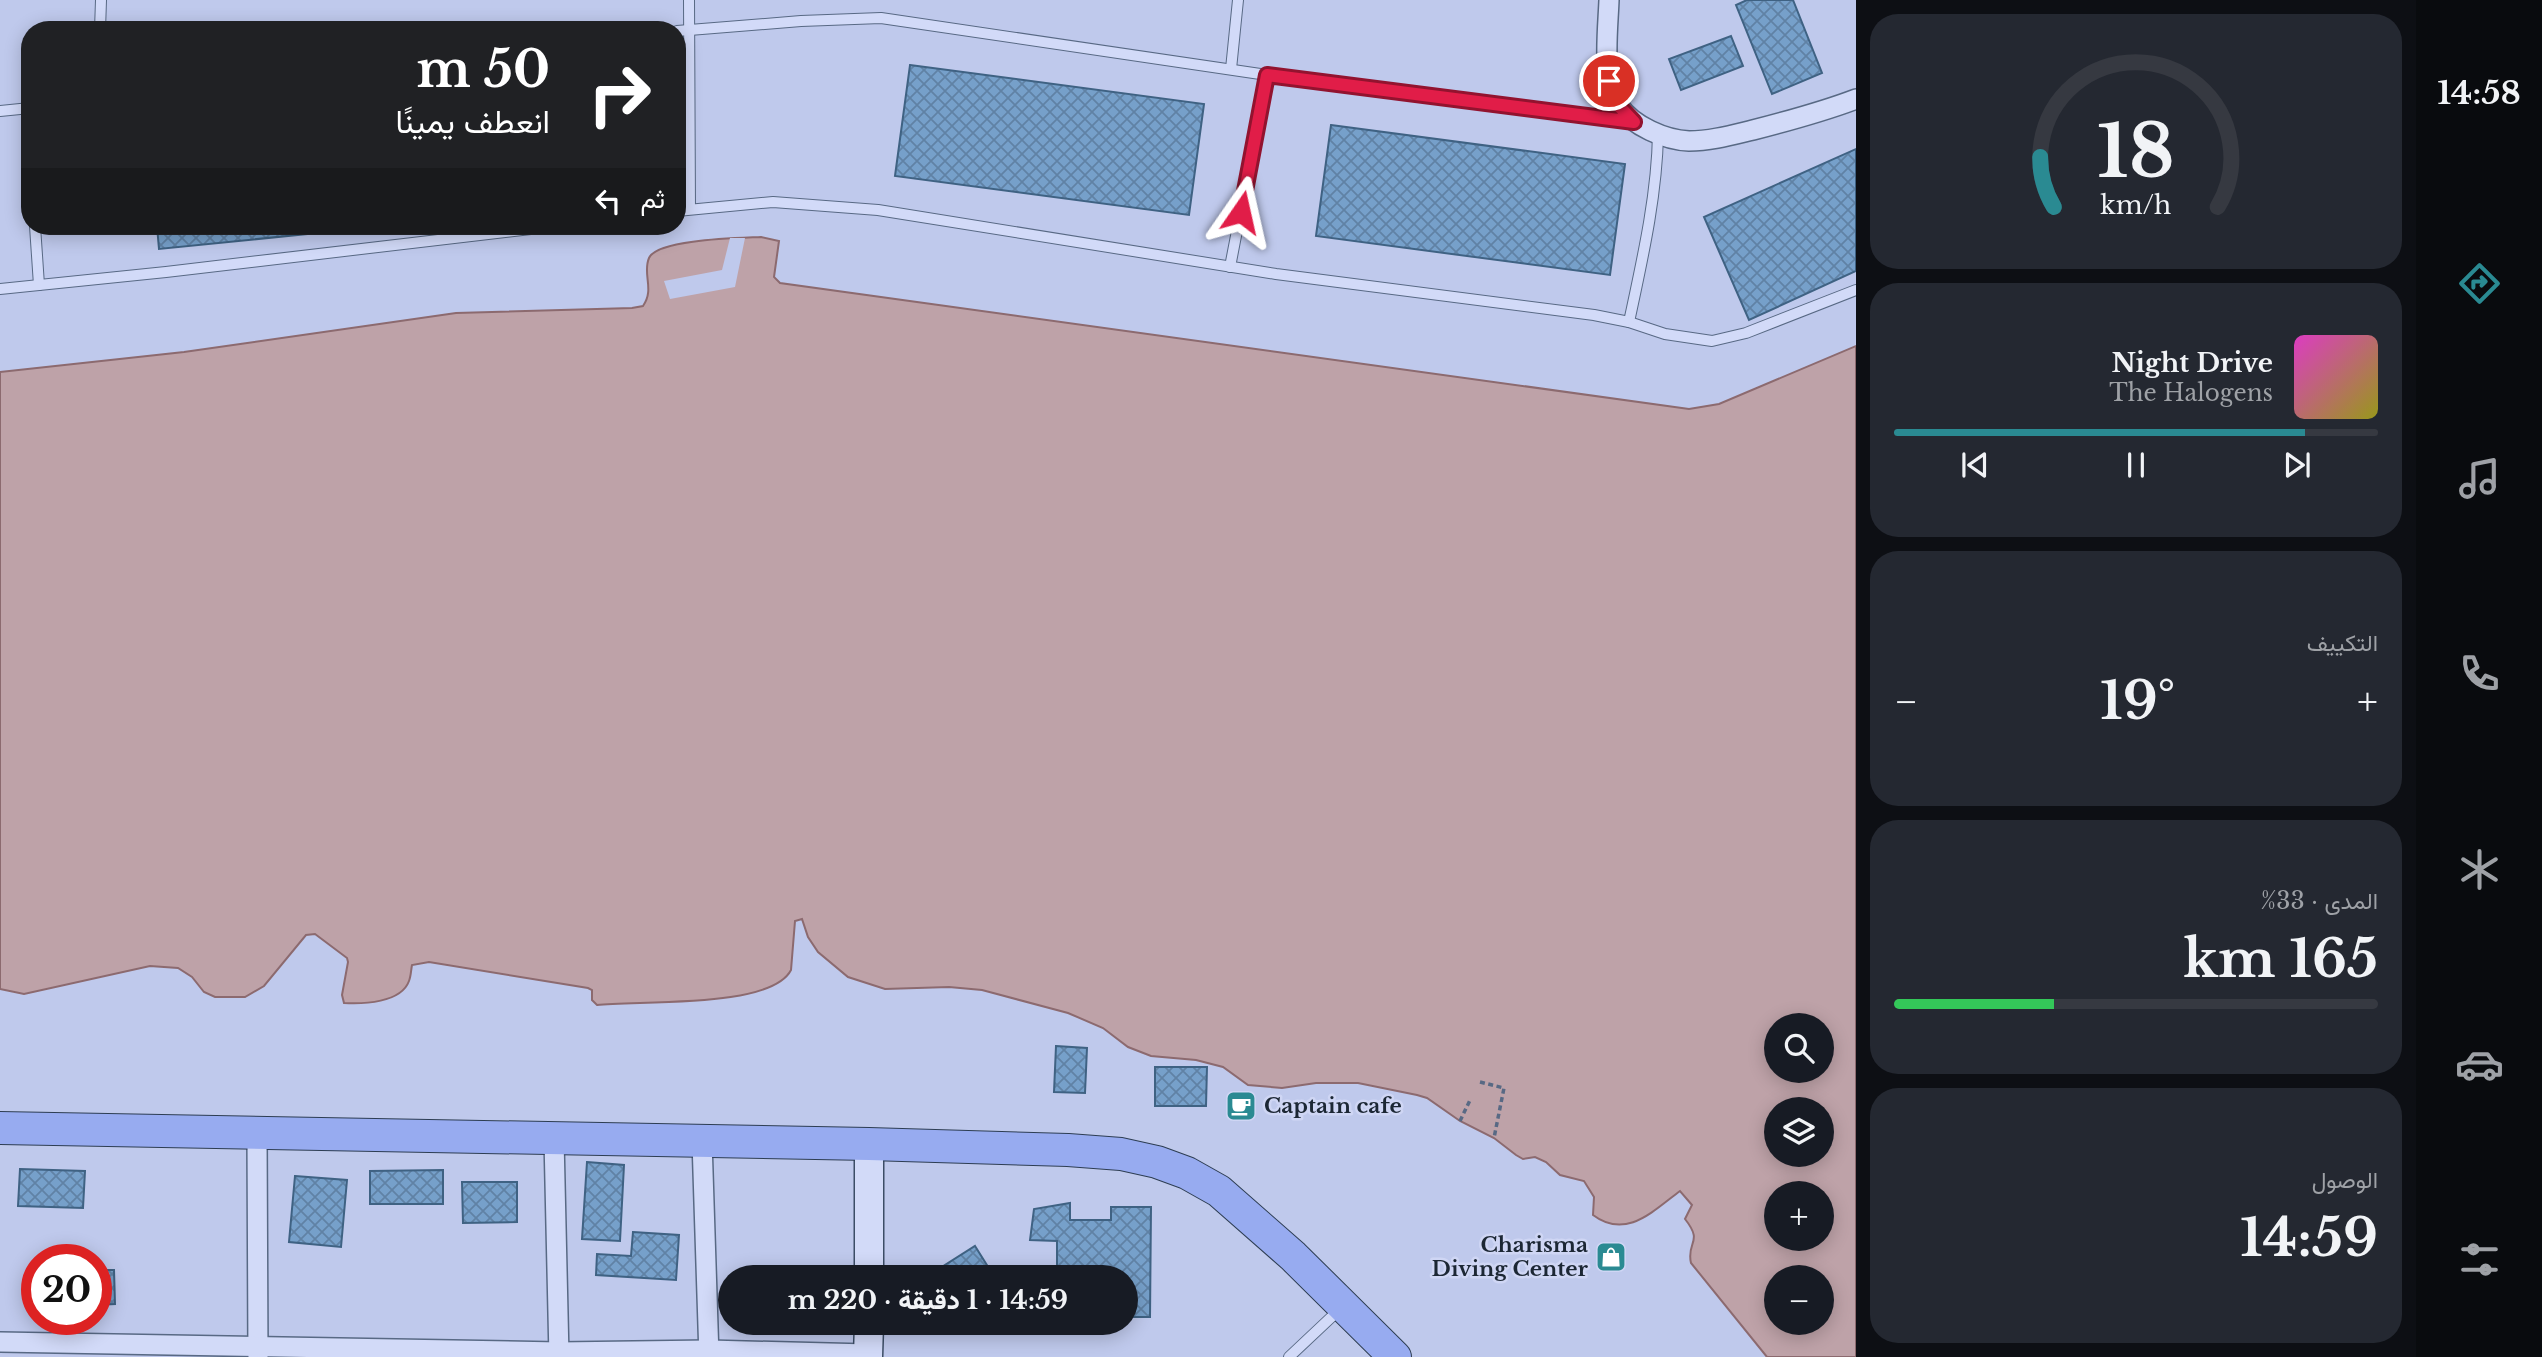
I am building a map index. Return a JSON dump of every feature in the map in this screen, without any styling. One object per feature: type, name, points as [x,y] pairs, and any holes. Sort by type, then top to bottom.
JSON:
[{"type":"main road","points":[[0,1128],[869,1144],[1121,1154],[1157,1162],[1188,1173],[1219,1191],[1247,1214],[1395,1357]]},
{"type":"street","points":[[1609,0],[1609,81],[1618,105],[1634,122],[1658,133],[1685,141],[1708,141],[1813,115],[1856,99]]},
{"type":"street","points":[[257,1134],[258,1352]]},
{"type":"street","points":[[554,1139],[559,1354]]},
{"type":"street","points":[[702,1141],[709,1354]]},
{"type":"street","points":[[869,1144],[869,1265]]},
{"type":"street","points":[[0,1342],[258,1352],[868,1355],[869,1335]]},
{"type":"lane","points":[[100,21],[101,0]]},
{"type":"lane","points":[[684,21],[689,0]]},
{"type":"lane","points":[[1231,69],[1238,0]]},
{"type":"lane","points":[[686,31],[801,21],[881,18],[1267,75],[1634,122]]},
{"type":"lane","points":[[1230,267],[1267,75]]},
{"type":"lane","points":[[0,111],[21,109]]},
{"type":"lane","points":[[686,120],[690,209]]},
{"type":"lane","points":[[1629,321],[1656,167],[1658,133]]},
{"type":"lane","points":[[686,210],[773,202],[878,210],[1230,267],[1594,315],[1629,321],[1665,334],[1712,341],[1746,333],[1856,290]]},
{"type":"lane","points":[[36,235],[39,285]]},
{"type":"lane","points":[[0,289],[480,235]]},
{"type":"lane","points":[[1289,1357],[1344,1306]]},
{"type":"path","points":[[1480,1082],[1504,1088],[1494,1138]]},
{"type":"path","points":[[1460,1121],[1471,1098]]},
{"type":"shaded area","points":[[761,237],[779,241],[774,277],[780,283],[1689,409],[1719,404],[1856,346],[1856,1357],[1767,1357],[1691,1263],[1694,1238],[1685,1219],[1692,1205],[1680,1191],[1639,1220],[1617,1225],[1605,1222],[1593,1215],[1594,1197],[1584,1181],[1560,1175],[1546,1162],[1535,1157],[1523,1159],[1494,1138],[1460,1121],[1427,1098],[1358,1083],[1316,1083],[1282,1088],[1248,1085],[1223,1067],[1196,1060],[1151,1056],[1128,1047],[1103,1028],[1068,1013],[982,990],[949,987],[885,989],[848,977],[818,952],[808,937],[802,919],[795,921],[791,970],[779,982],[758,991],[702,1000],[597,1005],[592,1000],[592,990],[588,988],[429,962],[412,965],[410,979],[405,988],[390,998],[344,1003],[342,995],[347,958],[315,934],[306,935],[264,986],[245,997],[215,997],[204,992],[192,977],[178,968],[150,966],[24,994],[0,989],[0,372],[184,352],[456,313],[643,306],[648,294],[647,264],[655,252],[683,243]]},
{"type":"pier","points":[[730,238],[745,238],[735,287],[670,299],[664,281],[722,270]]},
{"type":"building","points":[[1747,0],[1793,0],[1822,73],[1772,94],[1736,5]]},
{"type":"building","points":[[1731,36],[1743,66],[1681,90],[1669,59]]},
{"type":"building","points":[[910,65],[1204,104],[1189,215],[895,176]]},
{"type":"building","points":[[1331,125],[1625,164],[1610,275],[1316,236]]},
{"type":"building","points":[[1856,149],[1856,271],[1749,320],[1704,217]]},
{"type":"building","points":[[158,235],[297,235],[159,249]]},
{"type":"building","points":[[1056,1046],[1087,1048],[1085,1093],[1054,1092]]},
{"type":"building","points":[[1155,1067],[1207,1067],[1206,1106],[1155,1106]]},
{"type":"building","points":[[587,1162],[624,1165],[620,1241],[582,1239]]},
{"type":"building","points":[[20,1169],[85,1171],[83,1208],[18,1206]]},
{"type":"building","points":[[443,1170],[443,1204],[370,1204],[370,1171]]},
{"type":"building","points":[[295,1176],[347,1180],[341,1247],[289,1242]]},
{"type":"building","points":[[462,1182],[517,1182],[517,1222],[463,1223]]},
{"type":"building","points":[[1070,1203],[1070,1220],[1111,1220],[1111,1207],[1151,1207],[1150,1317],[1138,1317],[1138,1265],[1057,1265],[1057,1241],[1030,1240],[1034,1209]]},
{"type":"building","points":[[633,1232],[679,1235],[676,1280],[596,1275],[597,1254],[631,1256]]},
{"type":"building","points":[[975,1246],[987,1265],[945,1265]]},
{"type":"building","points":[[112,1270],[114,1270],[115,1304],[112,1304]]},
{"type":"place","name":"Captain cafe","points":[[1241,1106]]},
{"type":"place","name":"Charisma Diving Center","points":[[1611,1257]]},
{"type":"route","points":[[1241,212],[1267,75],[1634,122],[1618,105],[1609,81]]}]
